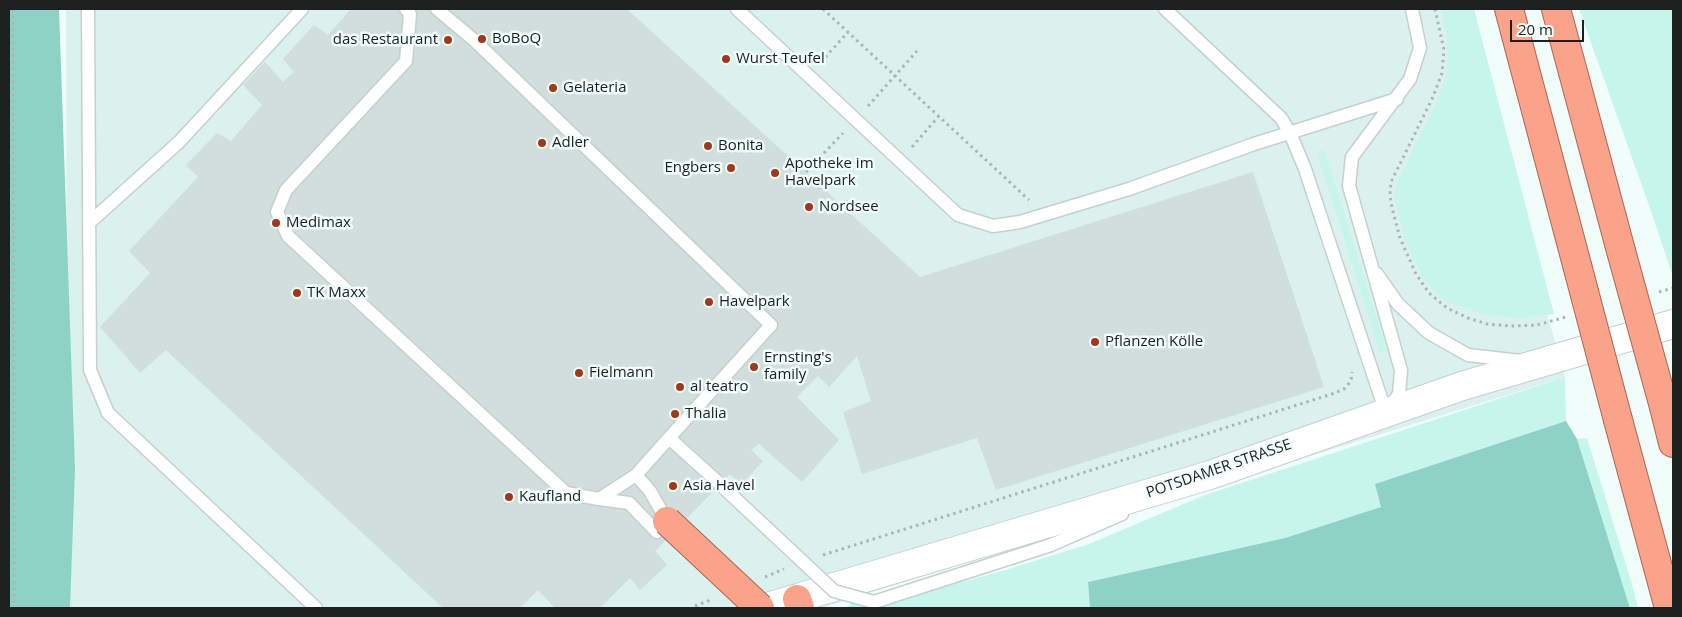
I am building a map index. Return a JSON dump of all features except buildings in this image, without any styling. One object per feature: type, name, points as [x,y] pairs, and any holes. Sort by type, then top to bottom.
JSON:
[{"type":"highway","points":[[1509,9],[1669,608]]},
{"type":"highway","points":[[1556,9],[1673,443]]},
{"type":"highway","points":[[662,527],[731,602]]},
{"type":"highway","points":[[662,527],[762,608]]},
{"type":"street","name":"POTSDAMER STRASSE","points":[[762,608],[798,604],[1210,475],[1462,386],[1673,324]]},
{"type":"lane","points":[[88,9],[90,370],[108,412],[316,608]]},
{"type":"lane","points":[[89,223],[179,142],[302,9]]},
{"type":"lane","points":[[406,9],[410,14],[406,61],[286,190],[277,212],[288,236],[566,493],[629,504],[662,527]]},
{"type":"lane","points":[[437,9],[475,41],[771,325],[636,475],[599,499]]},
{"type":"lane","points":[[737,9],[958,215],[993,226],[1020,222],[1128,189],[1290,133],[1396,99]]},
{"type":"lane","points":[[1164,9],[1281,118],[1290,133],[1306,170],[1386,413]]},
{"type":"lane","points":[[1386,413],[1399,394],[1401,370],[1348,186],[1352,157],[1410,79],[1420,48],[1412,9]]},
{"type":"lane","points":[[1370,264],[1398,304],[1430,332],[1468,355],[1540,363]]},
{"type":"lane","points":[[668,438],[834,591],[874,602],[1051,545],[1210,475]]},
{"type":"lane","points":[[636,475],[650,491],[662,527]]},
{"type":"path","points":[[13,9],[14,608]]},
{"type":"path","points":[[823,9],[1035,206]]},
{"type":"path","points":[[1435,9],[1444,50],[1442,74],[1392,182],[1390,195],[1400,238],[1416,274],[1429,293],[1447,308],[1487,324],[1511,326],[1538,325],[1574,315]]},
{"type":"path","points":[[809,76],[848,32]]},
{"type":"path","points":[[900,160],[939,116]]},
{"type":"path","points":[[1655,292],[1673,288]]},
{"type":"path","points":[[817,557],[1332,394],[1344,388],[1351,381],[1352,372]]},
{"type":"path","points":[[764,578],[790,567]]},
{"type":"path","points":[[695,606],[731,602]]},
{"type":"shaded area","points":[[66,9],[1461,9],[1565,377],[821,608],[67,608]]},
{"type":"green space","points":[[9,9],[59,9],[75,469],[70,608],[9,608]]},
{"type":"green space","points":[[1441,9],[1474,9],[1554,314],[1523,318],[1490,316],[1447,302],[1431,288],[1421,274],[1404,237],[1394,195],[1396,185],[1438,99],[1447,75],[1447,37]]},
{"type":"green space","points":[[1579,9],[1673,9],[1673,277],[1652,214]]},
{"type":"green space","points":[[1324,149],[1387,350],[1380,353],[1317,152]]},
{"type":"green space","points":[[1565,377],[1566,421],[1375,484],[1382,507],[1285,538],[1088,582],[1090,608],[847,608],[851,603],[876,605],[999,572],[1089,544],[1205,495]]},
{"type":"green space","points":[[1566,421],[1577,439],[1630,608],[1090,608],[1088,582],[1285,538],[1381,507],[1375,484]]},
{"type":"green space","points":[[1587,438],[1638,608],[1630,608],[1577,439]]},
{"type":"place","name":"BoBoQ","points":[[482,39]]},
{"type":"place","name":"das Restaurant","points":[[448,40]]},
{"type":"place","name":"Wurst Teufel","points":[[726,59]]},
{"type":"place","name":"Gelateria","points":[[553,88]]},
{"type":"place","name":"Adler","points":[[542,143]]},
{"type":"place","name":"Bonita","points":[[708,146]]},
{"type":"place","name":"Engbers","points":[[731,168]]},
{"type":"place","name":"Apotheke im Havelpark","points":[[775,173]]},
{"type":"place","name":"Nordsee","points":[[809,207]]},
{"type":"place","name":"Medimax","points":[[276,223]]},
{"type":"place","name":"TK Maxx","points":[[297,293]]},
{"type":"place","name":"Havelpark","points":[[709,302]]},
{"type":"place","name":"Pflanzen Kölle","points":[[1095,342]]},
{"type":"place","name":"Ernsting's family","points":[[754,367]]},
{"type":"place","name":"Fielmann","points":[[579,373]]},
{"type":"place","name":"al teatro","points":[[680,387]]},
{"type":"place","name":"Thalia","points":[[675,414]]},
{"type":"place","name":"Asia Havel","points":[[673,486]]},
{"type":"place","name":"Kaufland","points":[[509,497]]}]
